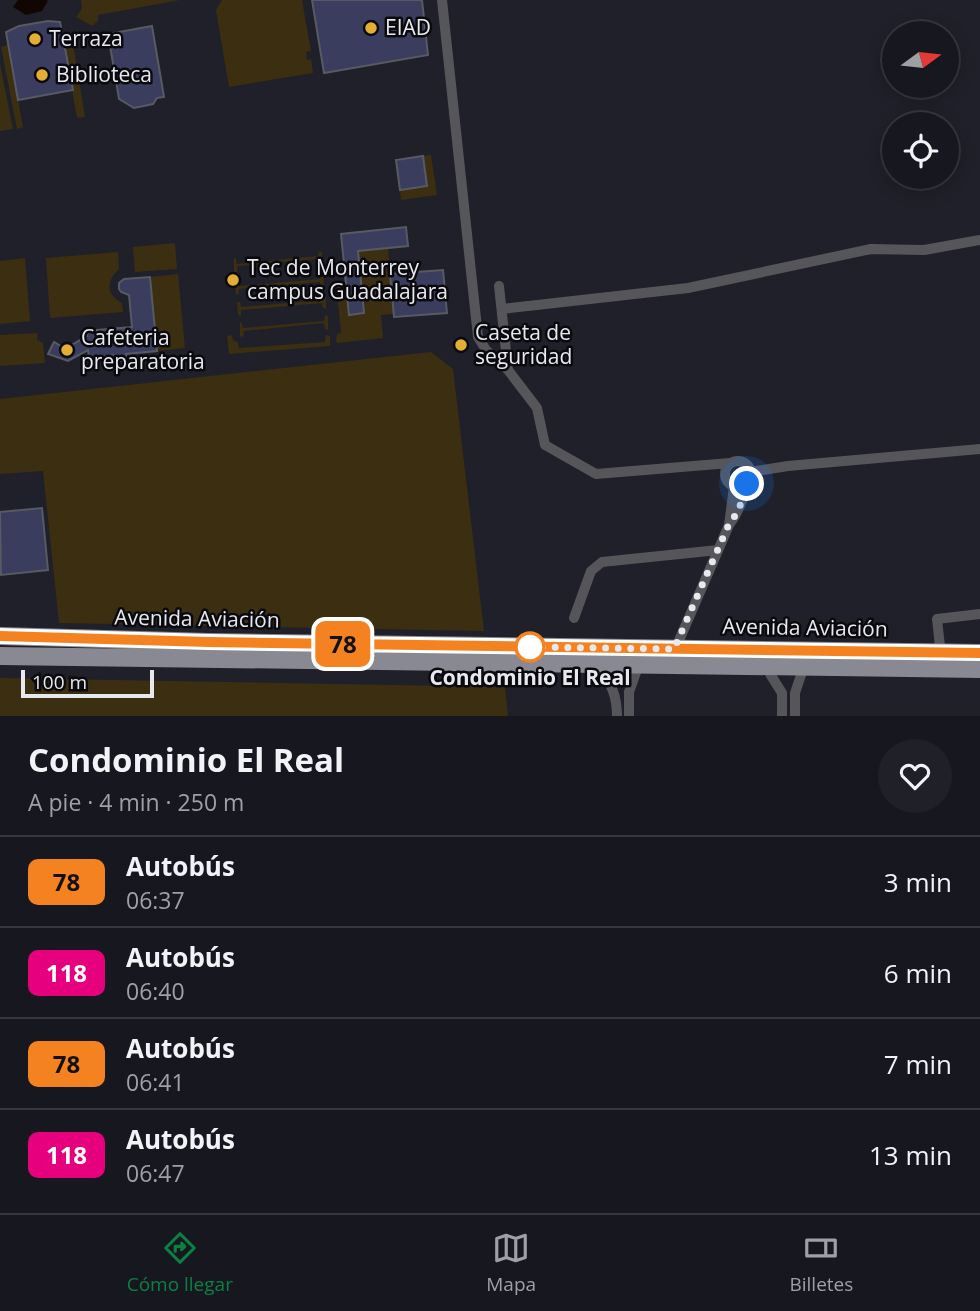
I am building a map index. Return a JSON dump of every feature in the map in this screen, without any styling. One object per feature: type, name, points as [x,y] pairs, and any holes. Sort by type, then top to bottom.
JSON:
[{"type":"main road","name":"Avenida Aviación","points":[[0,636],[209,650],[598,664],[639,664],[672,657],[765,666],[804,666],[941,660],[980,653]]},
{"type":"main road","name":"Avenida Aviación","points":[[0,656],[209,650],[941,660],[980,668]]},
{"type":"street","points":[[442,0],[478,337],[486,350],[508,370],[537,408],[545,445],[596,474],[742,462],[747,466],[750,478],[736,516],[729,524]]},
{"type":"street","points":[[502,309],[688,288],[871,249],[924,250],[980,240]]},
{"type":"street","points":[[499,286],[508,370]]},
{"type":"street","points":[[750,472],[788,466],[980,449]]},
{"type":"street","points":[[730,463],[725,471],[728,483],[734,487],[747,484]]},
{"type":"street","points":[[710,466],[725,477]]},
{"type":"street","points":[[672,657],[729,524],[734,487]]},
{"type":"street","points":[[574,618],[591,571],[602,562],[718,550]]},
{"type":"street","points":[[941,660],[937,619],[980,614]]},
{"type":"street","points":[[598,664],[612,686],[623,715]]},
{"type":"street","points":[[623,715],[639,664]]},
{"type":"street","points":[[765,666],[782,693],[782,716]]},
{"type":"street","points":[[795,716],[795,693],[804,666]]},
{"type":"shaded area","points":[[18,0],[48,1],[42,11],[26,15],[13,7]]},
{"type":"shaded area","points":[[81,0],[180,0],[98,15],[98,21],[92,26],[76,17],[82,8]]},
{"type":"shaded area","points":[[222,0],[302,0],[311,51],[306,52],[307,60],[311,59],[313,73],[229,87],[216,10]]},
{"type":"shaded area","points":[[71,32],[85,117],[77,118],[62,33]]},
{"type":"shaded area","points":[[8,45],[23,127],[17,129],[1,47]]},
{"type":"shaded area","points":[[0,64],[13,129],[0,131]]},
{"type":"shaded area","points":[[431,155],[437,195],[401,200],[400,190],[427,186],[423,156]]},
{"type":"shaded area","points":[[175,243],[177,269],[135,272],[133,247]]},
{"type":"shaded area","points":[[388,248],[394,314],[381,315],[383,338],[338,343],[337,334],[341,333],[336,283],[346,282],[350,315],[364,313],[358,251]]},
{"type":"shaded area","points":[[319,251],[322,252],[322,265],[319,265],[318,259],[238,266],[237,272],[234,272],[234,258],[237,264],[318,256]]},
{"type":"shaded area","points":[[118,252],[119,269],[112,278],[110,288],[113,296],[122,303],[123,312],[50,318],[46,258]]},
{"type":"shaded area","points":[[25,258],[30,321],[0,324],[0,261]]},
{"type":"shaded area","points":[[321,273],[324,288],[320,282],[239,289],[238,295],[236,294],[235,281],[238,281],[239,286],[320,279]]},
{"type":"shaded area","points":[[178,274],[185,348],[157,351],[150,277]]},
{"type":"shaded area","points":[[323,294],[326,295],[326,309],[322,303],[241,310],[241,316],[238,315],[237,302],[240,302],[241,307],[322,300]]},
{"type":"shaded area","points":[[325,315],[328,316],[328,330],[325,329],[324,323],[244,331],[243,337],[240,336],[240,322],[243,328],[324,321]]},
{"type":"shaded area","points":[[38,333],[37,340],[43,343],[45,363],[0,366],[0,335]]},
{"type":"shaded area","points":[[231,335],[234,341],[238,342],[239,348],[325,342],[326,335],[330,336],[330,346],[229,354],[227,336]]},
{"type":"shaded area","points":[[431,352],[453,369],[484,631],[59,623],[43,471],[0,474],[0,399]]},
{"type":"shaded area","points":[[0,678],[505,687],[508,716],[0,716]]},
{"type":"building","name":"EIAD","points":[[312,0],[422,0],[428,55],[324,73]]},
{"type":"building","name":"Biblioteca","points":[[48,21],[60,22],[73,90],[18,100],[6,32],[19,26]]},
{"type":"building","points":[[152,26],[164,97],[157,98],[153,104],[134,108],[119,99],[108,34]]},
{"type":"building","points":[[423,156],[427,186],[400,190],[396,160]]},
{"type":"building","points":[[406,227],[408,246],[358,251],[364,313],[349,315],[341,234]]},
{"type":"building","points":[[443,270],[447,313],[394,317],[390,274]]},
{"type":"building","points":[[150,277],[157,351],[126,354],[124,361],[117,359],[116,355],[89,358],[88,350],[68,361],[48,354],[54,342],[64,348],[68,347],[87,336],[86,331],[132,327],[129,295],[121,292],[119,283],[124,279]]},
{"type":"building","points":[[42,508],[48,570],[1,575],[0,512]]},
{"type":"bus line","name":"78","points":[[0,636],[209,642],[980,653]]},
{"type":"place","name":"EIAD","points":[[371,28]]},
{"type":"place","name":"Terraza","points":[[35,39]]},
{"type":"place","name":"Biblioteca","points":[[42,75]]},
{"type":"place","name":"Tec de Monterrey campus Guadalajara","points":[[233,280]]},
{"type":"place","name":"Caseta de seguridad","points":[[461,345]]},
{"type":"place","name":"Cafeteria preparatoria","points":[[67,350]]},
{"type":"place","name":"Condominio El Real","points":[[530,647]]},
{"type":"route","points":[[530,647],[674,649],[729,524],[736,516],[747,484]]}]
